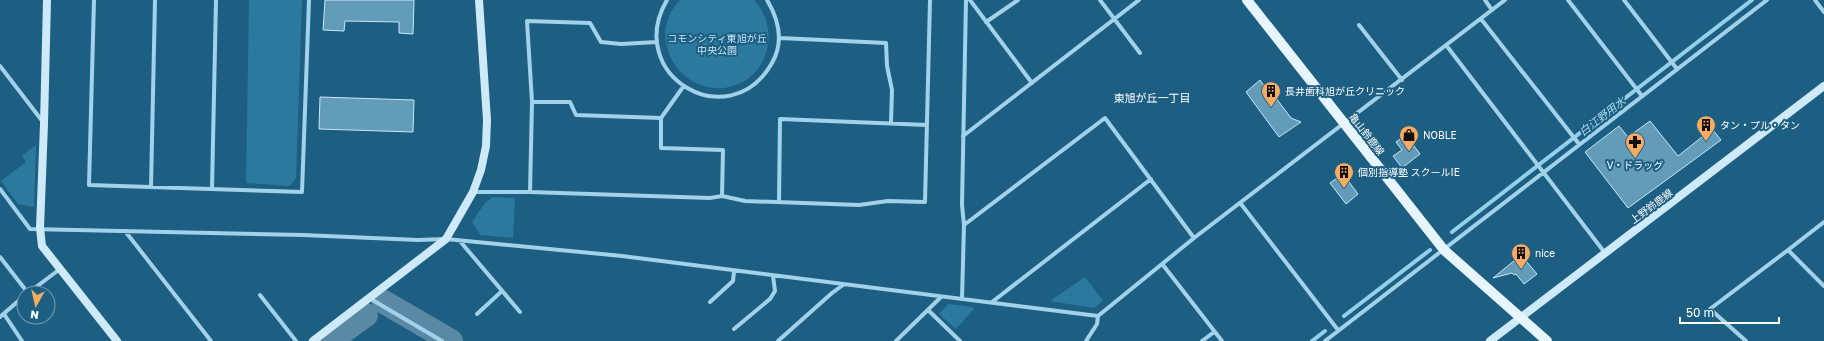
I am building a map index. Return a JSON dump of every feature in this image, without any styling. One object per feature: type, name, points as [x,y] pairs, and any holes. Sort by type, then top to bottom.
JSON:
[{"type":"main road","name":"亀山鈴鹿線","points":[[1247,0],[1444,250],[1547,341]]},
{"type":"street","points":[[47,0],[40,228],[42,246],[117,341]]},
{"type":"street","points":[[94,0],[88,185],[302,192],[309,0]]},
{"type":"street","points":[[151,187],[155,0]]},
{"type":"street","points":[[212,189],[216,0]]},
{"type":"street","points":[[313,341],[446,239],[473,192],[481,170],[486,146],[487,120],[479,0]]},
{"type":"street","points":[[667,0],[660,13],[656,32],[658,50],[665,66],[683,87],[691,91],[713,96],[734,96],[748,90],[763,76],[769,68],[776,53],[780,38],[778,23],[767,0]]},
{"type":"street","points":[[473,192],[530,192],[710,198],[722,196],[744,201],[859,205],[888,202],[925,202],[930,0]]},
{"type":"street","points":[[962,299],[964,225],[962,205],[966,0]]},
{"type":"street","points":[[970,0],[1032,83]]},
{"type":"street","points":[[986,22],[1018,0]]},
{"type":"street","points":[[1100,0],[1140,53]]},
{"type":"street","points":[[963,136],[1139,0]]},
{"type":"street","points":[[1485,0],[1492,10]]},
{"type":"street","points":[[1086,341],[1097,324],[1098,316],[1163,265],[1194,238],[1241,204],[1505,0]]},
{"type":"street","points":[[1568,0],[1641,95]]},
{"type":"street","points":[[1624,0],[1676,68]]},
{"type":"street","points":[[1325,341],[1444,250],[1542,170],[1767,0]]},
{"type":"street","points":[[1815,0],[1824,12]]},
{"type":"street","points":[[1481,19],[1578,143]]},
{"type":"street","points":[[530,192],[532,102],[527,21],[590,23],[601,42],[621,44],[656,42]]},
{"type":"street","points":[[1359,25],[1402,80]]},
{"type":"street","points":[[780,38],[886,43],[887,66],[892,90],[891,122]]},
{"type":"street","points":[[1446,45],[1606,253]]},
{"type":"street","points":[[0,66],[44,124]]},
{"type":"street","name":"上野鈴鹿線","points":[[1490,341],[1824,86]]},
{"type":"street","points":[[683,87],[661,118],[662,148],[723,150],[722,196]]},
{"type":"street","points":[[532,102],[570,102],[576,115],[661,118]]},
{"type":"street","points":[[964,225],[1105,118],[1194,238]]},
{"type":"street","points":[[779,202],[780,119],[891,122],[927,125]]},
{"type":"street","points":[[992,302],[1151,179]]},
{"type":"street","points":[[0,189],[30,229],[40,228],[459,240],[622,256],[1098,316]]},
{"type":"street","points":[[1241,204],[1338,330]]},
{"type":"street","points":[[1746,341],[1710,309],[1824,222]]},
{"type":"street","points":[[125,231],[211,341]]},
{"type":"street","points":[[459,240],[520,312]]},
{"type":"street","points":[[1788,250],[1824,286]]},
{"type":"street","points":[[0,257],[22,285]]},
{"type":"street","points":[[1163,265],[1222,341]]},
{"type":"street","points":[[39,285],[60,269]]},
{"type":"street","points":[[710,302],[733,281],[734,271]]},
{"type":"street","points":[[734,329],[770,299],[775,291],[773,276]]},
{"type":"street","points":[[778,341],[832,293],[844,285]]},
{"type":"street","points":[[477,314],[502,291]]},
{"type":"street","points":[[260,295],[296,341]]},
{"type":"street","points":[[896,341],[942,297]]},
{"type":"street","points":[[369,298],[442,341]]},
{"type":"street","points":[[16,302],[8,308],[2,316],[22,341]]},
{"type":"street","points":[[928,310],[960,341]]},
{"type":"street","points":[[1202,341],[1214,332]]},
{"type":"green space","points":[[249,0],[302,0],[296,178],[290,186],[246,183]]},
{"type":"green space","name":"コモンシティ東旭が丘 中央公園","points":[[680,0],[754,0],[761,9],[766,20],[768,31],[766,53],[762,63],[755,72],[746,80],[734,86],[722,88],[698,84],[687,78],[671,59],[665,34],[669,16]]},
{"type":"green space","points":[[36,145],[34,207],[18,204],[1,181],[26,162],[22,156]]},
{"type":"green space","points":[[493,197],[515,198],[513,238],[480,235],[472,222],[485,203]]},
{"type":"green space","points":[[1085,277],[1103,301],[1094,308],[1050,301]]},
{"type":"green space","points":[[948,304],[973,307],[974,309],[956,329],[939,314]]},
{"type":"building","points":[[325,0],[414,0],[413,34],[399,33],[399,22],[345,21],[344,31],[323,30]]},
{"type":"building","name":"長井歯科旭が丘クリニック","points":[[1260,80],[1271,96],[1276,98],[1291,118],[1301,122],[1279,137],[1246,92]]},
{"type":"building","points":[[320,97],[414,100],[413,132],[319,129]]},
{"type":"building","name":"V・ドラッグ","points":[[1650,121],[1678,156],[1712,129],[1721,140],[1628,208],[1585,152],[1619,126],[1628,137]]},
{"type":"building","name":"NOBLE","points":[[1406,135],[1420,154],[1402,168],[1393,156],[1402,150],[1396,142]]},
{"type":"building","name":"個別指導塾 スクールIE","points":[[1343,174],[1358,194],[1346,204],[1330,183]]},
{"type":"building","name":"nice","points":[[1521,255],[1537,274],[1524,284],[1516,274],[1514,275],[1512,273],[1493,278]]},
{"type":"waterway","name":"白江野用水","points":[[1452,232],[1752,0]]},
{"type":"waterway","name":"白江野用水","points":[[1344,316],[1430,250]]},
{"type":"waterway","name":"白江野用水","points":[[384,302],[451,341]]},
{"type":"waterway","name":"白江野用水","points":[[330,341],[366,315]]},
{"type":"waterway","name":"白江野用水","points":[[1312,341],[1325,331]]},
{"type":"place","name":"長井歯科旭が丘クリニック","points":[[1271,108]]},
{"type":"place","name":"タン・プル・タン","points":[[1706,142]]},
{"type":"place","name":"NOBLE","points":[[1409,152]]},
{"type":"place","name":"V・ドラッグ","points":[[1635,159]]},
{"type":"place","name":"個別指導塾 スクールIE","points":[[1344,189]]},
{"type":"place","name":"nice","points":[[1521,270]]},
{"type":"district","name":"東旭が丘一丁目","points":[[1152,97]]}]
